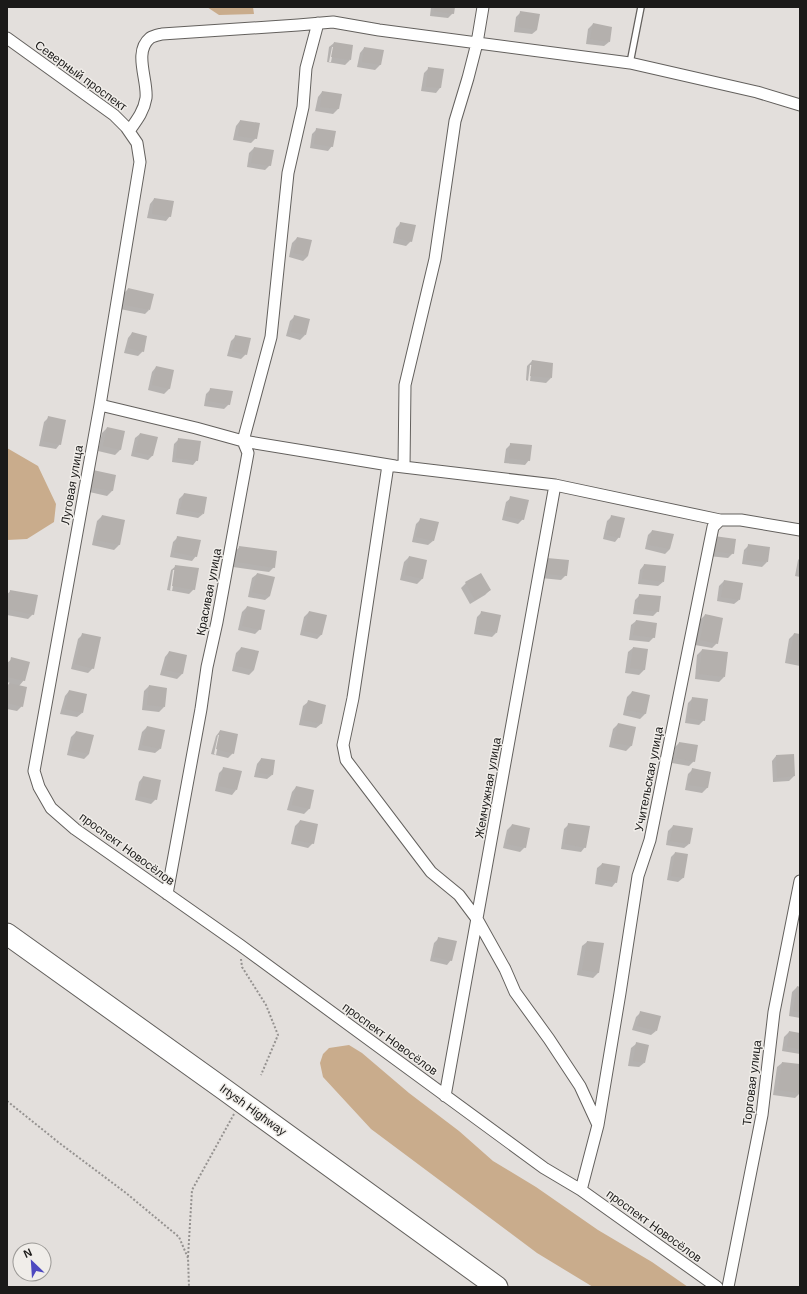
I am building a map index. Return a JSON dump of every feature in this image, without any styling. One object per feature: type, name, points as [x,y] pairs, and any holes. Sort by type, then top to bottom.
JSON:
[{"type":"highway","name":"Irtysh Highway","points":[[7,934],[497,1287]]},
{"type":"street","points":[[404,467],[405,385],[435,259],[455,121],[477,43],[483,7]]},
{"type":"street","points":[[129,131],[143,111],[146,96],[142,51],[151,38],[162,34],[298,26],[333,22],[379,30],[630,63],[757,92],[800,105]]},
{"type":"street","points":[[243,441],[271,337],[288,173],[303,107],[306,68],[318,23]]},
{"type":"street","name":"Северный проспект","points":[[7,38],[114,115],[129,131],[138,144],[140,162]]},
{"type":"street","name":"Луговая улица","points":[[51,808],[39,787],[34,771],[100,405],[140,162]]},
{"type":"street","points":[[100,405],[243,441],[388,465],[555,484],[720,520],[741,520],[800,530]]},
{"type":"street","name":"Красивая улица","points":[[167,894],[201,709],[207,667],[217,622],[248,453],[243,441]]},
{"type":"street","points":[[388,465],[353,698],[343,744],[346,760],[431,872],[460,895],[477,919],[516,992],[549,1038],[580,1086],[598,1126]]},
{"type":"street","name":"Жемчужная улица","points":[[445,1096],[555,484]]},
{"type":"street","name":"Учительская улица","points":[[581,1190],[598,1126],[638,876],[650,840],[713,527],[720,520]]},
{"type":"street","name":"проспект Новосёлов","points":[[51,808],[76,829],[240,945],[544,1168],[581,1190],[717,1287]]},
{"type":"street","name":"Торговая улица","points":[[728,1287],[762,1115],[774,1012],[800,881]]},
{"type":"lane","points":[[630,63],[641,7]]},
{"type":"lane","points":[[434,1241],[489,1287]]},
{"type":"path","points":[[240,945],[242,967],[266,1005],[278,1035],[261,1075]]},
{"type":"path","points":[[7,1101],[58,1142],[126,1193],[179,1237],[188,1258]]},
{"type":"path","points":[[189,1287],[188,1258],[192,1190],[234,1114]]},
{"type":"shaded area","points":[[207,7],[253,7],[254,14],[219,15]]},
{"type":"shaded area","points":[[7,448],[38,466],[56,504],[54,522],[27,539],[7,540]]},
{"type":"shaded area","points":[[349,1045],[362,1053],[409,1093],[459,1131],[493,1161],[536,1187],[598,1230],[652,1262],[688,1287],[593,1287],[537,1253],[371,1129],[323,1077],[320,1063],[323,1054],[329,1048]]},
{"type":"building","points":[[435,7],[455,7],[454,14],[434,11]]},
{"type":"building","points":[[520,11],[540,14],[537,30],[518,27]]},
{"type":"building","points":[[593,23],[612,27],[610,42],[590,39]]},
{"type":"building","points":[[334,42],[353,45],[351,60],[331,57]]},
{"type":"building","points":[[364,47],[384,50],[381,65],[362,62]]},
{"type":"building","points":[[428,67],[444,69],[441,88],[426,87]]},
{"type":"building","points":[[322,91],[342,94],[339,109],[320,107]]},
{"type":"building","points":[[240,120],[260,123],[257,139],[238,136]]},
{"type":"building","points":[[316,128],[336,131],[333,147],[314,144]]},
{"type":"building","points":[[254,147],[274,150],[271,166],[251,163]]},
{"type":"building","points":[[154,198],[174,201],[171,217],[152,214]]},
{"type":"building","points":[[400,222],[416,225],[412,242],[397,238]]},
{"type":"building","points":[[297,237],[312,240],[308,256],[293,253]]},
{"type":"building","points":[[128,288],[154,294],[150,310],[125,305]]},
{"type":"building","points":[[294,315],[310,319],[306,335],[291,332]]},
{"type":"building","points":[[132,332],[147,336],[144,352],[128,348]]},
{"type":"building","points":[[235,335],[251,338],[247,355],[232,351]]},
{"type":"building","points":[[532,360],[553,363],[552,378],[530,376]]},
{"type":"building","points":[[156,366],[174,370],[170,389],[152,385]]},
{"type":"building","points":[[210,388],[233,391],[230,405],[208,401]]},
{"type":"building","points":[[48,416],[66,420],[61,445],[43,441]]},
{"type":"building","points":[[107,427],[125,431],[121,450],[103,446]]},
{"type":"building","points":[[140,433],[158,437],[153,456],[135,452]]},
{"type":"building","points":[[178,438],[201,441],[198,461],[176,458]]},
{"type":"building","points":[[510,443],[532,445],[530,461],[509,458]]},
{"type":"building","points":[[93,470],[116,475],[113,491],[89,487]]},
{"type":"building","points":[[184,493],[207,497],[204,514],[180,509]]},
{"type":"building","points":[[510,496],[529,500],[524,520],[506,516]]},
{"type":"building","points":[[102,515],[125,520],[120,545],[96,540]]},
{"type":"building","points":[[611,515],[625,518],[620,538],[607,535]]},
{"type":"building","points":[[420,518],[439,522],[434,541],[416,537]]},
{"type":"building","points":[[652,530],[674,534],[670,549],[649,545]]},
{"type":"building","points":[[177,536],[201,540],[197,557],[174,552]]},
{"type":"building","points":[[714,536],[736,539],[734,554],[712,551]]},
{"type":"building","points":[[748,544],[770,547],[768,562],[746,560]]},
{"type":"building","points":[[239,546],[277,551],[275,568],[237,562]]},
{"type":"building","points":[[409,556],[427,560],[423,579],[405,575]]},
{"type":"building","points":[[547,558],[569,560],[567,576],[545,574]]},
{"type":"building","points":[[644,564],[666,566],[664,582],[642,579]]},
{"type":"building","points":[[175,565],[199,568],[195,590],[172,586]]},
{"type":"building","points":[[257,573],[275,577],[270,596],[252,592]]},
{"type":"building","points":[[481,573],[491,590],[475,600],[465,582]]},
{"type":"building","points":[[724,580],[743,583],[740,600],[721,597]]},
{"type":"building","points":[[10,590],[38,595],[34,615],[7,609]]},
{"type":"building","points":[[639,594],[661,596],[659,612],[637,609]]},
{"type":"building","points":[[247,606],[265,610],[261,630],[242,626]]},
{"type":"building","points":[[309,611],[327,615],[322,635],[304,631]]},
{"type":"building","points":[[481,611],[501,615],[497,633],[478,629]]},
{"type":"building","points":[[705,614],[723,618],[718,644],[700,640]]},
{"type":"building","points":[[636,620],[657,623],[655,638],[633,635]]},
{"type":"building","points":[[82,633],[101,637],[94,669],[75,664]]},
{"type":"building","points":[[794,633],[800,634],[800,661],[789,659]]},
{"type":"building","points":[[241,647],[259,651],[254,670],[236,666]]},
{"type":"building","points":[[633,647],[648,649],[645,670],[630,668]]},
{"type":"building","points":[[702,649],[728,652],[725,677],[699,674]]},
{"type":"building","points":[[169,651],[187,655],[183,674],[165,670]]},
{"type":"building","points":[[11,657],[30,662],[25,681],[7,677]]},
{"type":"building","points":[[9,683],[27,687],[23,707],[7,703],[7,690]]},
{"type":"building","points":[[149,685],[167,688],[165,707],[147,705]]},
{"type":"building","points":[[69,690],[87,694],[83,713],[65,709]]},
{"type":"building","points":[[632,691],[650,695],[646,714],[627,710]]},
{"type":"building","points":[[692,697],[708,699],[705,721],[689,718]]},
{"type":"building","points":[[308,700],[326,705],[322,724],[303,720]]},
{"type":"building","points":[[618,723],[636,727],[632,746],[613,743]]},
{"type":"building","points":[[147,726],[165,730],[161,749],[142,745]]},
{"type":"building","points":[[220,730],[238,734],[234,754],[216,749]]},
{"type":"building","points":[[76,731],[94,735],[89,754],[71,750]]},
{"type":"building","points":[[679,742],[698,745],[695,762],[676,758]]},
{"type":"building","points":[[794,754],[795,776],[777,778],[776,755]]},
{"type":"building","points":[[261,758],[275,760],[273,775],[259,773]]},
{"type":"building","points":[[223,767],[242,771],[237,790],[219,786]]},
{"type":"building","points":[[692,768],[711,772],[708,788],[689,785]]},
{"type":"building","points":[[143,776],[161,780],[157,800],[139,796]]},
{"type":"building","points":[[296,786],[314,790],[310,809],[292,805]]},
{"type":"building","points":[[300,820],[318,824],[314,844],[295,840]]},
{"type":"building","points":[[568,823],[590,826],[586,848],[565,844]]},
{"type":"building","points":[[512,824],[530,828],[526,848],[507,844]]},
{"type":"building","points":[[673,825],[693,828],[690,844],[670,841]]},
{"type":"building","points":[[675,852],[688,854],[684,878],[671,876]]},
{"type":"building","points":[[602,863],[620,866],[617,883],[599,879]]},
{"type":"building","points":[[438,937],[457,941],[452,961],[434,957]]},
{"type":"building","points":[[587,941],[604,943],[599,973],[582,970]]},
{"type":"building","points":[[797,986],[800,987],[800,1012],[793,1011]]},
{"type":"building","points":[[640,1011],[661,1016],[657,1031],[637,1026]]},
{"type":"building","points":[[789,1031],[800,1033],[800,1049],[787,1047]]},
{"type":"building","points":[[636,1042],[649,1045],[645,1063],[633,1061]]},
{"type":"building","points":[[782,1062],[800,1064],[800,1093],[778,1090]]}]
